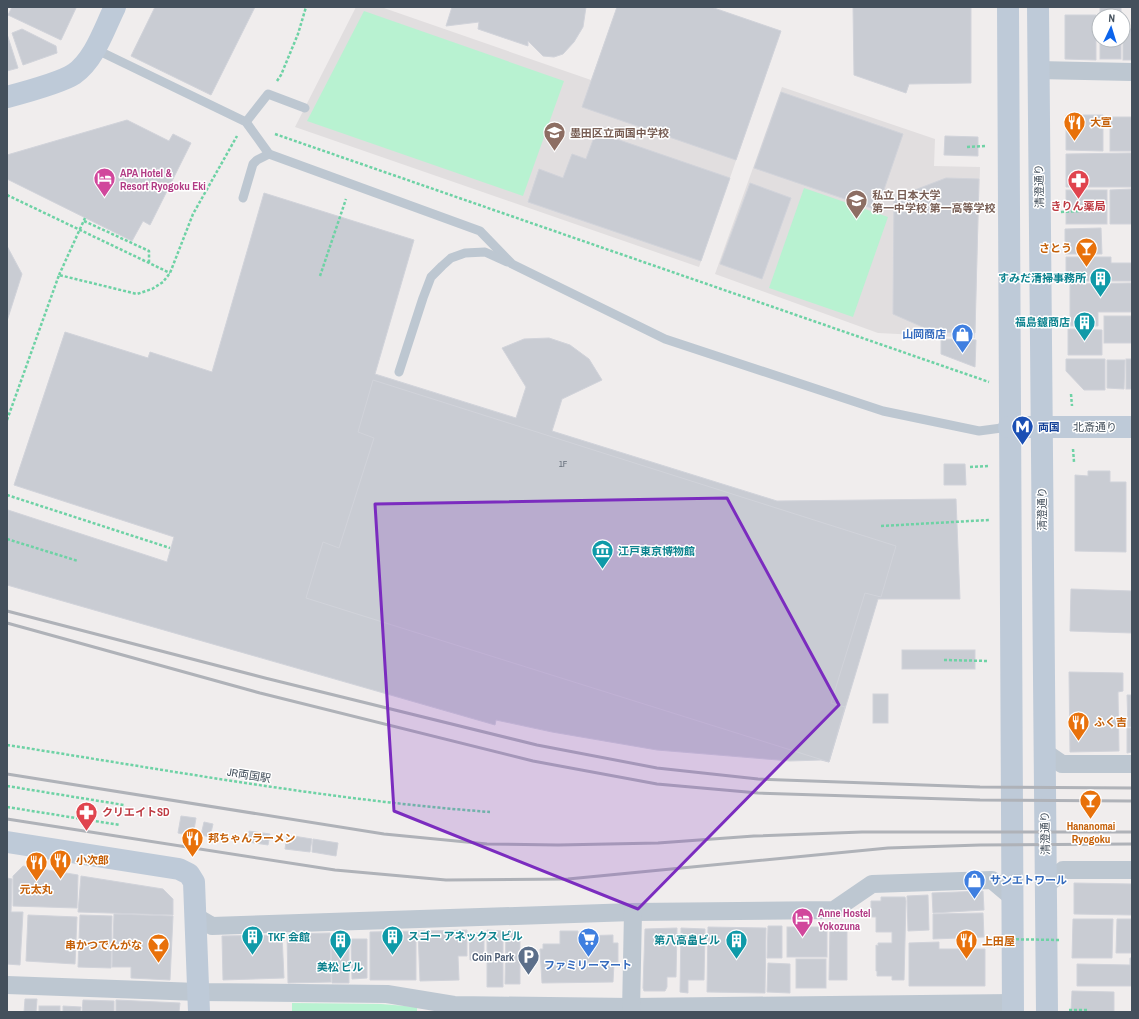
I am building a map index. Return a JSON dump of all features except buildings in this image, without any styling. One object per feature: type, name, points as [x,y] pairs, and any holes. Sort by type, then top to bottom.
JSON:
[{"type":"main road","points":[[7,97],[24,93],[73,74],[86,62],[95,49],[115,7]]},
{"type":"main road","points":[[1008,7],[1011,896],[1013,1007]]},
{"type":"main road","name":"清澄通り","points":[[1038,7],[1037,70],[1046,886],[1055,1011]]},
{"type":"main road","name":"北斎通り","points":[[1009,427],[1132,427]]},
{"type":"main road","points":[[7,842],[179,869],[189,874],[194,882],[198,1002]]},
{"type":"street","points":[[1037,70],[1132,72]]},
{"type":"street","points":[[1044,751],[1062,764],[1132,764]]},
{"type":"street","points":[[1046,886],[1063,870],[1132,870]]},
{"type":"street","points":[[195,916],[212,926],[633,912],[834,910],[872,884],[992,880],[1011,896]]},
{"type":"street","points":[[631,1009],[633,912]]},
{"type":"street","points":[[7,985],[198,1002],[387,994],[454,1005],[631,1009],[1013,1007]]},
{"type":"lane","points":[[95,49],[246,122],[269,154],[480,231],[512,264]]},
{"type":"lane","points":[[246,122],[268,94],[305,108]]},
{"type":"lane","points":[[243,198],[253,164],[260,158],[269,154]]},
{"type":"lane","points":[[399,372],[431,277],[451,258],[466,253],[485,252],[665,339],[820,391],[883,411],[979,431],[1009,427]]},
{"type":"path","points":[[268,94],[281,75],[298,34],[306,7]]},
{"type":"path","points":[[967,147],[991,146]]},
{"type":"path","points":[[7,195],[170,273]]},
{"type":"path","points":[[1061,212],[1081,212]]},
{"type":"path","points":[[320,276],[340,216]]},
{"type":"path","points":[[59,275],[84,219],[149,251],[149,263]]},
{"type":"path","points":[[970,467],[992,466]]},
{"type":"path","points":[[7,494],[170,548]]},
{"type":"path","points":[[881,526],[992,520]]},
{"type":"path","points":[[7,539],[78,560]]},
{"type":"path","points":[[944,660],[991,661]]},
{"type":"path","name":"JR両国駅","points":[[7,745],[317,794],[418,806],[490,812]]},
{"type":"path","points":[[7,786],[124,805]]},
{"type":"path","points":[[7,807],[120,825]]},
{"type":"path","points":[[996,939],[1060,940]]},
{"type":"path","points":[[1055,1011],[1087,1010]]},
{"type":"highlighted area","points":[[727,498],[839,705],[638,909],[394,811],[375,504]]},
{"type":"shaded area","name":"墨田区立両国中学校","points":[[356,7],[381,7],[591,80],[617,7],[711,7],[781,31],[699,267],[295,127]]},
{"type":"shaded area","name":"私立 日本大学 第一中学校 第一高等学校","points":[[782,87],[935,139],[934,166],[980,167],[975,338],[878,333],[715,274]]},
{"type":"green space","points":[[364,11],[564,81],[523,196],[307,121]]},
{"type":"green space","points":[[804,188],[888,217],[853,317],[769,288]]},
{"type":"green space","points":[[292,1003],[381,1004],[417,1007],[417,1012],[292,1012]]},
{"type":"railway","points":[[7,611],[265,678],[537,745],[657,768],[758,779],[980,787],[1132,788]]},
{"type":"railway","points":[[7,623],[260,693],[533,761],[657,784],[758,793],[980,800],[1132,801]]},
{"type":"railway","points":[[7,774],[384,834],[487,844],[558,845],[658,843],[754,836],[862,832],[1132,832]]},
{"type":"railway","points":[[7,819],[335,870],[446,880],[568,879],[888,848],[980,845],[1132,844]]},
{"type":"place","name":"大宣","points":[[1075,142]]},
{"type":"place","name":"墨田区立両国中学校","points":[[554,152]]},
{"type":"place","name":"APA Hotel & Resort Ryogoku Eki","points":[[105,198]]},
{"type":"place","name":"きりん薬局","points":[[1078,200]]},
{"type":"place","name":"私立 日本大学 第一中学校 第一高等学校","points":[[856,220]]},
{"type":"place","name":"さとう","points":[[1087,268]]},
{"type":"place","name":"すみだ清掃事務所","points":[[1101,298]]},
{"type":"place","name":"福島鑢商店","points":[[1085,342]]},
{"type":"place","name":"山岡商店","points":[[962,354]]},
{"type":"place","name":"両国","points":[[1022,446]]},
{"type":"place","name":"江戸東京博物館","points":[[602,570]]},
{"type":"place","name":"ふく吉","points":[[1078,742]]},
{"type":"place","name":"Hananomai Ryogoku","points":[[1091,820]]},
{"type":"place","name":"クリエイトSD","points":[[87,832]]},
{"type":"place","name":"邦ちゃんラーメン","points":[[192,858]]},
{"type":"place","name":"小次郎","points":[[61,880]]},
{"type":"place","name":"元太丸","points":[[36,882]]},
{"type":"place","name":"サンエトワール","points":[[974,900]]},
{"type":"place","name":"Anne Hostel Yokozuna","points":[[802,938]]},
{"type":"place","name":"TKF 会館","points":[[253,956]]},
{"type":"place","name":"スゴー アネックス ビル","points":[[393,956]]},
{"type":"place","name":"ファミリーマート","points":[[588,958]]},
{"type":"place","name":"美松 ビル","points":[[340,960]]},
{"type":"place","name":"第八高畠ビル","points":[[736,960]]},
{"type":"place","name":"上田屋","points":[[967,960]]},
{"type":"place","name":"串かつでんがな","points":[[158,964]]},
{"type":"place","name":"Coin Park","points":[[529,976]]}]
